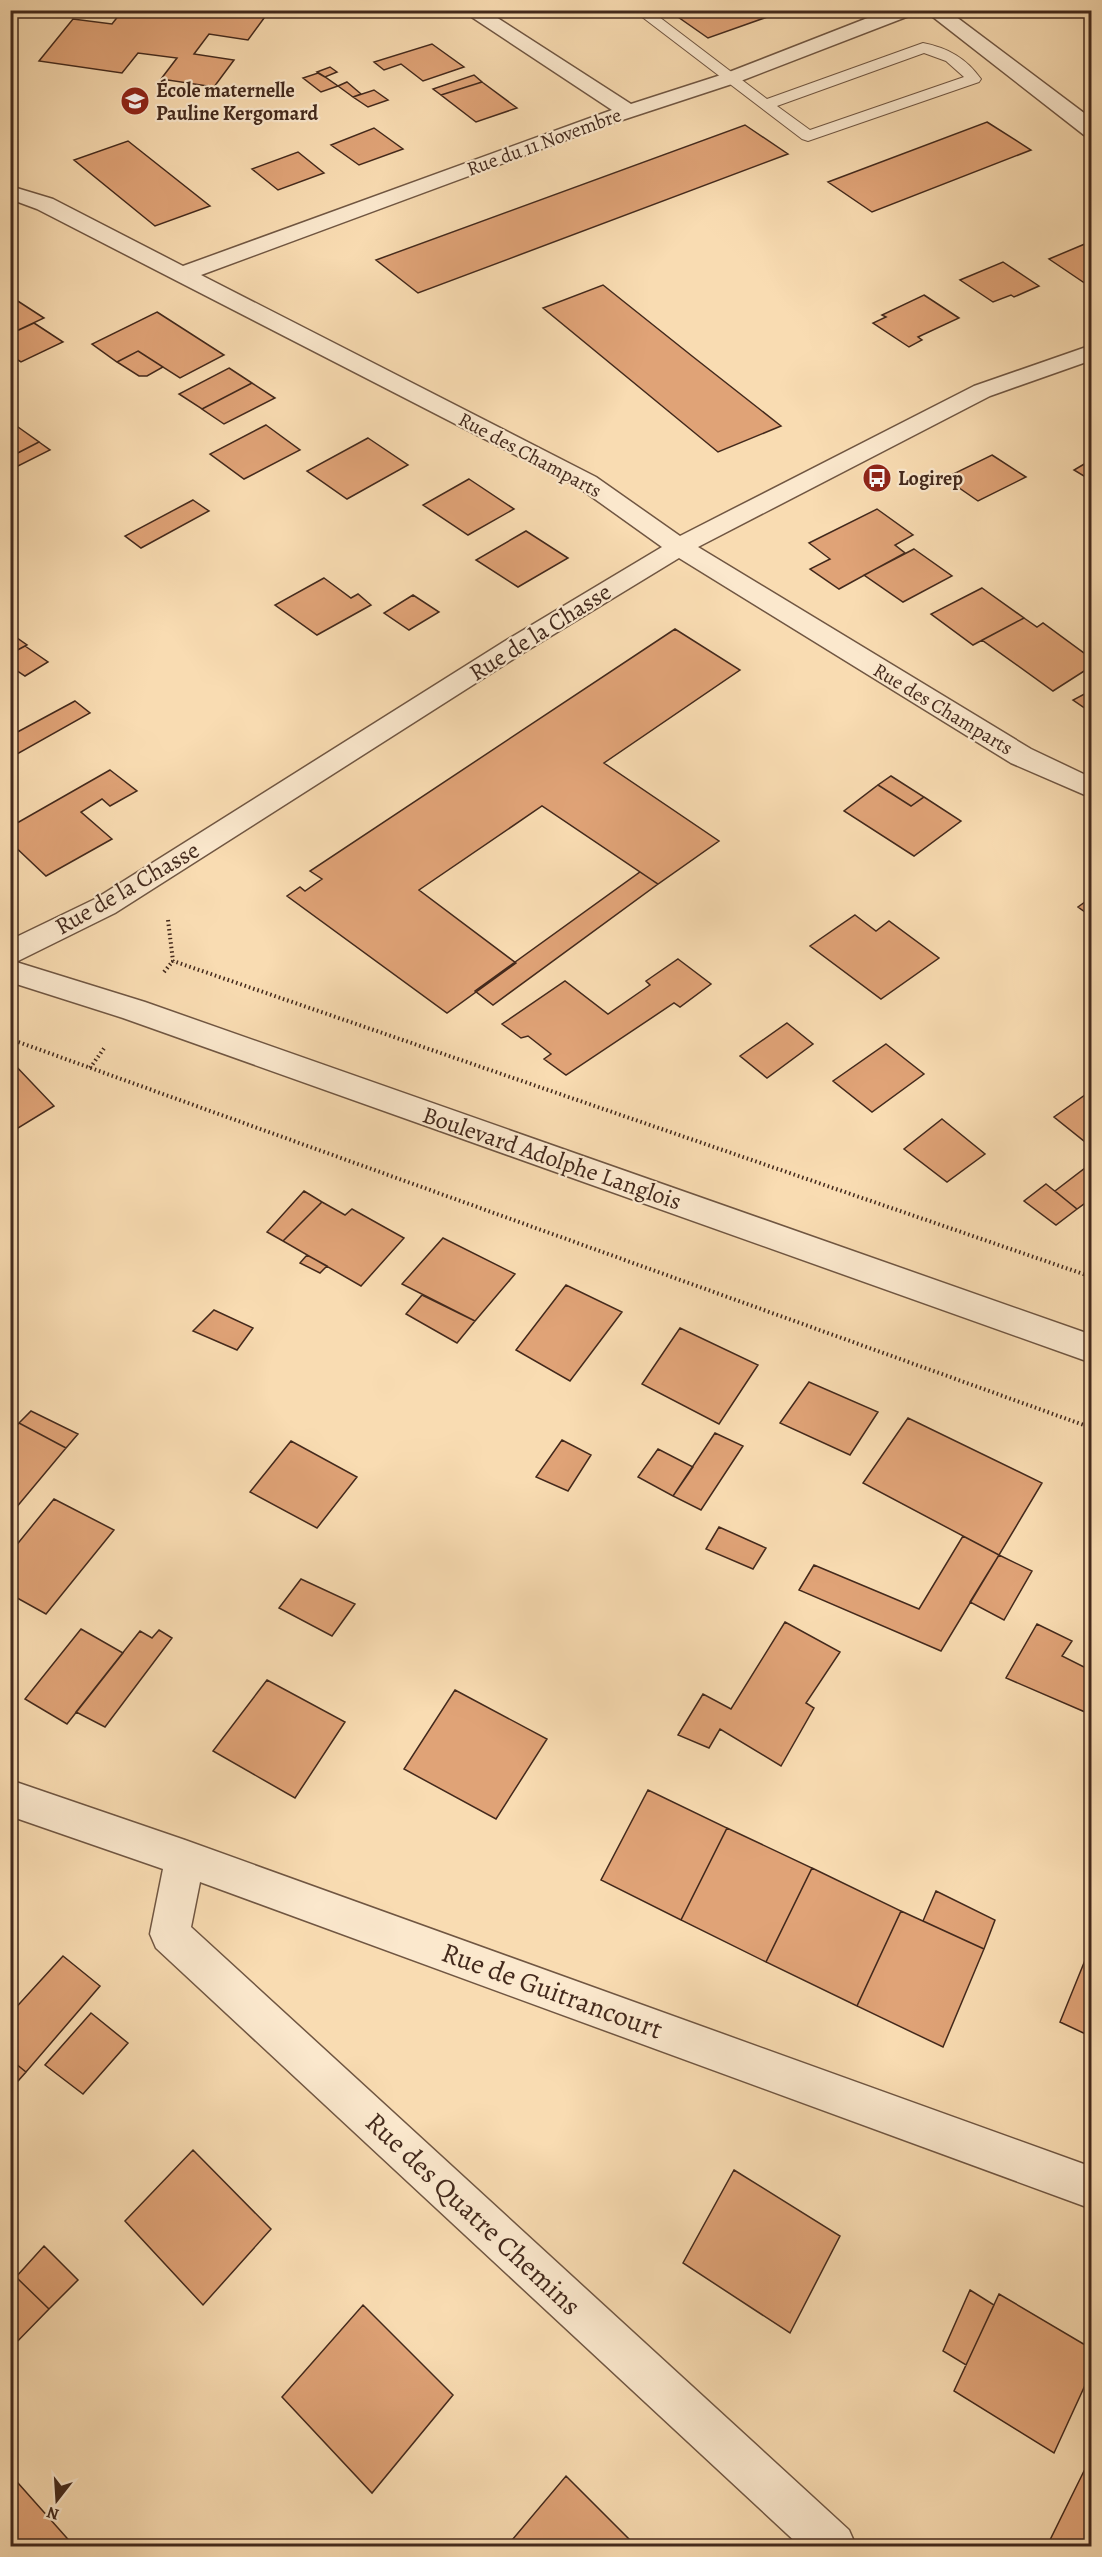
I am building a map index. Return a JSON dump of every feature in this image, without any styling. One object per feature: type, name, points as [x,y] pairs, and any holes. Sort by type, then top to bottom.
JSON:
[{"type":"street","points":[[471,10],[627,111]]},
{"type":"street","name":"Rue du 11 Novembre","points":[[180,275],[627,111],[730,78],[907,10]]},
{"type":"street","points":[[934,10],[1092,130]]},
{"type":"street","name":"Rue des Champarts","points":[[10,192],[45,204],[587,482],[679,547],[1021,756],[1092,789]]},
{"type":"street","name":"Rue de la Chasse","points":[[10,953],[105,906],[504,654],[679,547],[982,391],[1092,352]]},
{"type":"street","name":"Boulevard Adolphe Langlois","points":[[10,971],[134,1010],[1092,1349]]},
{"type":"street","name":"Rue de Guitrancourt","points":[[10,1798],[185,1858],[1092,2188]]},
{"type":"street","name":"Rue des Quatre Chemins","points":[[185,1858],[170,1934],[832,2547]]},
{"type":"lane","points":[[640,10],[765,105],[808,136],[973,79],[967,69],[936,50],[923,48],[765,105]]},
{"type":"path","points":[[105,906],[167,911],[173,961],[1092,1277]]},
{"type":"path","points":[[10,1039],[1092,1428]]},
{"type":"building","points":[[123,10],[270,10],[248,40],[209,34],[194,54],[234,60],[214,87],[161,79],[177,58],[138,53],[122,73],[39,61],[73,19],[112,24]]},
{"type":"building","points":[[668,10],[787,10],[708,38]]},
{"type":"building","points":[[432,44],[464,67],[423,81],[401,64],[384,70],[374,62]]},
{"type":"building","points":[[330,67],[337,72],[325,77],[317,72]]},
{"type":"building","points":[[318,73],[338,86],[321,92],[303,78]]},
{"type":"building","points":[[474,75],[482,82],[441,95],[433,89]]},
{"type":"building","points":[[347,82],[361,94],[353,97],[338,86]]},
{"type":"building","points":[[482,82],[517,108],[476,122],[441,95]]},
{"type":"building","points":[[374,90],[388,100],[368,107],[353,97]]},
{"type":"building","points":[[987,122],[1031,150],[872,212],[828,182]]},
{"type":"building","points":[[745,125],[788,154],[418,293],[376,260]]},
{"type":"building","points":[[374,128],[403,149],[359,165],[331,145]]},
{"type":"building","points":[[128,141],[210,206],[155,226],[74,160]]},
{"type":"building","points":[[298,152],[324,173],[278,190],[252,169]]},
{"type":"building","points":[[1092,241],[1092,282],[1086,284],[1049,259]]},
{"type":"building","points":[[1003,262],[1039,286],[1014,297],[1011,295],[993,302],[960,280]]},
{"type":"building","points":[[603,285],[781,426],[718,452],[543,308]]},
{"type":"building","points":[[924,295],[959,318],[918,337],[922,340],[909,347],[873,323],[886,317],[882,315]]},
{"type":"building","points":[[10,296],[44,318],[10,334]]},
{"type":"building","points":[[157,312],[224,355],[180,378],[138,351],[117,362],[92,344]]},
{"type":"building","points":[[34,323],[63,342],[21,362],[10,355],[10,334]]},
{"type":"building","points":[[138,351],[163,367],[147,376],[139,376],[117,362]]},
{"type":"building","points":[[229,368],[252,383],[202,409],[179,394]]},
{"type":"building","points":[[252,383],[275,398],[224,424],[202,409]]},
{"type":"building","points":[[266,425],[300,450],[244,479],[210,454]]},
{"type":"building","points":[[18,427],[39,442],[10,457],[10,430]]},
{"type":"building","points":[[368,438],[408,465],[347,499],[307,471]]},
{"type":"building","points":[[39,442],[50,450],[10,470],[10,457]]},
{"type":"building","points":[[992,455],[1026,477],[978,501],[945,478]]},
{"type":"building","points":[[1086,463],[1092,467],[1092,481],[1074,470]]},
{"type":"building","points":[[469,479],[514,509],[468,535],[423,505]]},
{"type":"building","points":[[193,500],[209,511],[141,548],[125,536]]},
{"type":"building","points":[[877,509],[913,535],[895,545],[905,553],[839,589],[810,569],[830,559],[809,543]]},
{"type":"building","points":[[526,531],[568,558],[518,587],[476,560]]},
{"type":"building","points":[[914,549],[952,576],[903,602],[864,575]]},
{"type":"building","points":[[324,578],[351,598],[358,594],[371,605],[317,635],[275,605]]},
{"type":"building","points":[[982,588],[1024,618],[973,645],[931,614]]},
{"type":"building","points":[[413,595],[439,612],[409,630],[384,613]]},
{"type":"building","points":[[1024,618],[1037,627],[1043,623],[1092,659],[1092,666],[1053,691],[982,640]]},
{"type":"building","points":[[675,629],[740,670],[604,763],[719,841],[658,884],[542,806],[419,890],[516,963],[447,1013],[287,896],[300,887],[305,891],[322,879],[310,871]]},
{"type":"building","points":[[10,633],[27,645],[10,654]]},
{"type":"building","points":[[25,646],[48,662],[25,676],[10,666],[10,654]]},
{"type":"building","points":[[1092,690],[1092,713],[1073,700]]},
{"type":"building","points":[[75,701],[90,713],[10,758],[10,736]]},
{"type":"building","points":[[110,770],[137,791],[110,806],[102,799],[81,812],[112,839],[46,876],[10,842],[10,827]]},
{"type":"building","points":[[891,776],[924,797],[911,806],[878,785]]},
{"type":"building","points":[[878,785],[911,806],[924,797],[961,821],[914,856],[844,811]]},
{"type":"building","points":[[640,872],[658,884],[493,1005],[475,991]]},
{"type":"building","points":[[1092,897],[1092,917],[1078,907]]},
{"type":"building","points":[[855,915],[876,931],[889,921],[939,958],[881,999],[810,946]]},
{"type":"building","points":[[678,959],[711,984],[680,1007],[674,1003],[566,1075],[544,1059],[551,1054],[528,1036],[521,1038],[502,1024],[565,981],[608,1014],[650,985],[646,981]]},
{"type":"building","points":[[787,1023],[813,1044],[767,1078],[740,1056]]},
{"type":"building","points":[[886,1044],[924,1074],[872,1112],[833,1081]]},
{"type":"building","points":[[12,1062],[54,1106],[10,1133],[10,1063]]},
{"type":"building","points":[[1092,1090],[1092,1137],[1084,1141],[1054,1117]]},
{"type":"building","points":[[942,1119],[985,1154],[947,1182],[904,1149]]},
{"type":"building","points":[[1089,1165],[1092,1167],[1092,1198],[1077,1209],[1055,1191]]},
{"type":"building","points":[[1046,1184],[1077,1209],[1056,1225],[1024,1201]]},
{"type":"building","points":[[304,1191],[322,1202],[283,1241],[267,1232]]},
{"type":"building","points":[[322,1202],[345,1215],[352,1209],[404,1238],[361,1286],[283,1241]]},
{"type":"building","points":[[443,1238],[515,1274],[475,1321],[402,1284]]},
{"type":"building","points":[[307,1255],[327,1266],[320,1273],[300,1263]]},
{"type":"building","points":[[566,1285],[622,1312],[570,1381],[516,1350]]},
{"type":"building","points":[[422,1295],[475,1321],[457,1343],[406,1314]]},
{"type":"building","points":[[214,1310],[253,1328],[237,1350],[193,1331]]},
{"type":"building","points":[[680,1328],[758,1365],[719,1424],[642,1384]]},
{"type":"building","points":[[809,1382],[878,1412],[850,1455],[780,1423]]},
{"type":"building","points":[[31,1411],[78,1434],[66,1448],[19,1423]]},
{"type":"building","points":[[908,1418],[1042,1483],[999,1555],[863,1483]]},
{"type":"building","points":[[19,1423],[66,1448],[15,1509],[10,1506],[10,1433]]},
{"type":"building","points":[[715,1433],[743,1446],[701,1510],[673,1496]]},
{"type":"building","points":[[562,1440],[591,1455],[568,1491],[536,1477]]},
{"type":"building","points":[[291,1441],[357,1477],[317,1528],[250,1492]]},
{"type":"building","points":[[658,1449],[693,1467],[673,1496],[638,1477]]},
{"type":"building","points":[[54,1499],[114,1530],[46,1614],[10,1594],[10,1553]]},
{"type":"building","points":[[719,1527],[766,1548],[753,1569],[706,1549]]},
{"type":"building","points":[[963,1536],[999,1555],[941,1651],[799,1590],[814,1565],[919,1609]]},
{"type":"building","points":[[999,1555],[1032,1571],[1004,1620],[970,1602]]},
{"type":"building","points":[[301,1579],[355,1604],[332,1636],[279,1608]]},
{"type":"building","points":[[785,1622],[840,1652],[806,1703],[814,1708],[781,1766],[720,1729],[709,1748],[678,1735],[703,1694],[731,1709]]},
{"type":"building","points":[[1037,1624],[1072,1641],[1062,1656],[1092,1671],[1092,1715],[1006,1678]]},
{"type":"building","points":[[81,1629],[123,1653],[67,1724],[25,1699]]},
{"type":"building","points":[[159,1630],[172,1638],[105,1727],[76,1712],[140,1631],[152,1638]]},
{"type":"building","points":[[267,1680],[345,1722],[295,1798],[213,1751]]},
{"type":"building","points":[[455,1690],[547,1739],[496,1819],[404,1769]]},
{"type":"building","points":[[648,1790],[727,1828],[681,1920],[601,1880]]},
{"type":"building","points":[[727,1828],[812,1868],[766,1962],[681,1920]]},
{"type":"building","points":[[812,1868],[901,1911],[857,2006],[766,1962]]},
{"type":"building","points":[[936,1891],[995,1920],[984,1949],[923,1921]]},
{"type":"building","points":[[901,1911],[984,1949],[943,2047],[857,2006]]},
{"type":"building","points":[[1092,1943],[1092,2037],[1060,2022]]},
{"type":"building","points":[[63,1956],[100,1986],[26,2072],[10,2059],[10,2014]]},
{"type":"building","points":[[91,2013],[128,2043],[83,2094],[45,2065]]},
{"type":"building","points":[[10,2059],[26,2072],[10,2090]]},
{"type":"building","points":[[193,2150],[271,2229],[203,2305],[125,2221]]},
{"type":"building","points":[[734,2170],[840,2236],[790,2333],[683,2263]]},
{"type":"building","points":[[44,2246],[78,2280],[49,2309],[16,2277]]},
{"type":"building","points":[[16,2277],[49,2309],[10,2349],[10,2284]]},
{"type":"building","points":[[970,2290],[994,2305],[966,2365],[943,2351]]},
{"type":"building","points":[[999,2294],[1092,2349],[1092,2370],[1054,2453],[954,2391]]},
{"type":"building","points":[[363,2305],[453,2395],[372,2493],[282,2397]]},
{"type":"building","points":[[1084,2471],[1092,2476],[1092,2544],[1090,2546],[1047,2546]]},
{"type":"building","points":[[10,2474],[74,2546],[10,2546]]},
{"type":"building","points":[[566,2476],[636,2546],[507,2546]]},
{"type":"place","name":"École maternelle Pauline Kergomard","points":[[135,101]]},
{"type":"place","name":"Logirep","points":[[877,478]]}]
